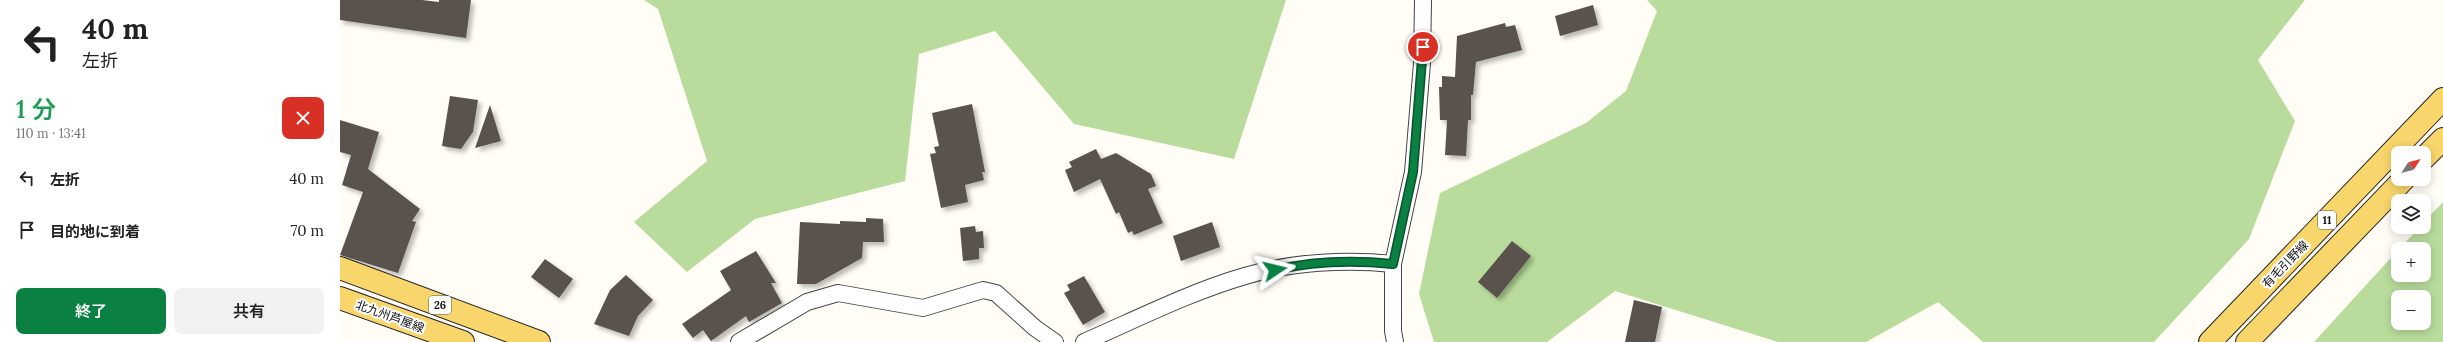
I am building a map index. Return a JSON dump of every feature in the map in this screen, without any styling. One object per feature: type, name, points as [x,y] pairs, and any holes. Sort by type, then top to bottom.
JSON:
[{"type":"main road","name":"有毛引野線","points":[[2210,342],[2443,99]]},
{"type":"main road","points":[[2431,151],[2443,139]]},
{"type":"main road","name":"11","points":[[2247,342],[2397,186]]},
{"type":"main road","name":"26","points":[[340,268],[539,342]]},
{"type":"main road","name":"北九州芦屋線","points":[[340,298],[463,342]]},
{"type":"street","points":[[1395,342],[1393,331],[1393,264],[1413,172],[1422,62],[1423,0]]},
{"type":"street","points":[[1084,342],[1172,303],[1245,276],[1289,266],[1366,261],[1393,264]]},
{"type":"street","points":[[739,342],[807,302],[838,293],[923,308],[983,290],[996,293],[1035,328],[1055,342]]},
{"type":"green space","points":[[644,0],[1286,0],[1234,159],[1074,124],[995,31],[919,54],[905,181],[755,219],[687,272],[634,222],[707,161],[658,9]]},
{"type":"green space","points":[[1647,0],[2305,0],[2258,60],[2295,121],[2249,239],[2154,342],[1983,342],[1938,302],[1866,342],[1778,342],[1615,291],[1547,342],[1434,342],[1419,294],[1440,193],[1586,123],[1626,91],[1657,11]]},
{"type":"green space","points":[[2443,202],[2443,342],[2314,342],[2391,258],[2391,282],[2431,282],[2431,242],[2406,242],[2413,234],[2431,234],[2431,215]]},
{"type":"building","points":[[340,0],[422,0],[439,2],[439,0],[471,0],[466,38],[340,20]]},
{"type":"building","points":[[1593,5],[1598,25],[1560,36],[1555,16]]},
{"type":"building","points":[[1505,23],[1506,27],[1515,25],[1522,50],[1476,62],[1473,95],[1471,95],[1471,120],[1468,120],[1466,156],[1445,155],[1447,120],[1440,120],[1439,87],[1442,87],[1442,76],[1455,77],[1457,36]]},
{"type":"building","points":[[450,96],[478,100],[473,132],[461,149],[442,146]]},
{"type":"building","points":[[972,104],[985,172],[982,172],[984,180],[965,185],[968,202],[941,208],[930,154],[936,153],[934,147],[939,146],[932,113]]},
{"type":"building","points":[[490,105],[501,141],[475,148]]},
{"type":"building","points":[[340,120],[379,132],[368,169],[420,209],[412,221],[416,222],[398,273],[340,255],[363,192],[342,185],[351,155],[340,152]]},
{"type":"building","points":[[1096,149],[1101,159],[1116,153],[1151,174],[1156,186],[1148,189],[1163,223],[1134,235],[1132,231],[1128,233],[1119,212],[1116,214],[1100,179],[1074,192],[1065,170],[1072,167],[1069,162]]},
{"type":"building","points":[[866,218],[883,219],[884,242],[863,242],[862,258],[816,284],[797,284],[800,222],[840,224],[840,221],[866,222]]},
{"type":"building","points":[[1212,222],[1220,247],[1181,261],[1173,236]]},
{"type":"building","points":[[975,226],[976,232],[983,231],[984,248],[979,248],[979,259],[963,261],[960,228]]},
{"type":"building","points":[[1512,241],[1531,256],[1497,298],[1478,282]]},
{"type":"building","points":[[756,251],[776,283],[771,283],[782,303],[749,322],[746,316],[711,341],[703,330],[693,338],[682,324],[731,290],[720,271]]},
{"type":"building","points":[[545,259],[573,279],[559,298],[531,277]]},
{"type":"building","points":[[626,275],[653,300],[638,316],[629,336],[594,324],[610,290]]},
{"type":"building","points":[[1084,276],[1105,312],[1083,325],[1064,293],[1070,290],[1067,285]]},
{"type":"building","points":[[1634,300],[1662,307],[1655,342],[1625,342]]},
{"type":"route","points":[[1275,270],[1289,266],[1366,261],[1393,264],[1413,172],[1423,47]]}]
